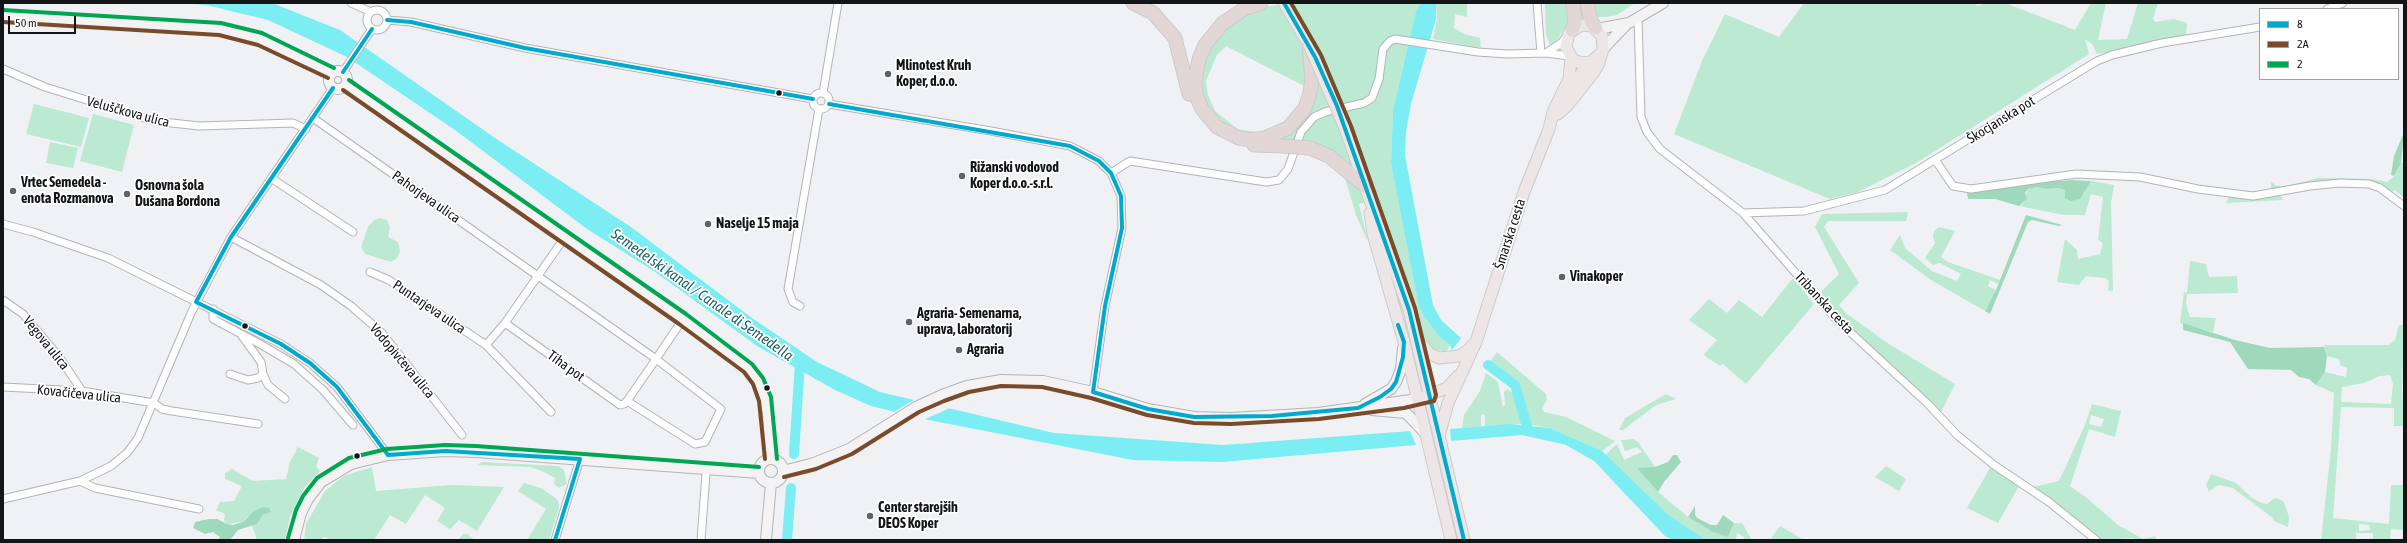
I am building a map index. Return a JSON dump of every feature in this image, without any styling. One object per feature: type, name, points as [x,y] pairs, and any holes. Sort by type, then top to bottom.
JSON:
[{"type":"highway","points":[[1133,3],[1153,13],[1175,38],[1193,107],[1205,125],[1220,137],[1241,145],[1289,149],[1310,148],[1329,156],[1365,186]]},
{"type":"highway","points":[[1261,3],[1231,17],[1215,31],[1199,58],[1194,81],[1196,95],[1202,109],[1217,127],[1239,138],[1258,140],[1277,134],[1297,119],[1305,108],[1312,80],[1308,45]]},
{"type":"highway","points":[[1570,33],[1575,23],[1573,3]]},
{"type":"highway","points":[[1587,3],[1591,21],[1596,29]]},
{"type":"main road","points":[[1284,3],[1308,45],[1345,128],[1369,201],[1409,310],[1464,540]]},
{"type":"main road","points":[[1549,129],[1553,112],[1569,79],[1570,57],[1566,47],[1570,33],[1584,25],[1596,29],[1603,40],[1603,50],[1600,63],[1567,106],[1558,114]]},
{"type":"main road","points":[[1570,57],[1577,62],[1587,63],[1595,61],[1603,50]]},
{"type":"main road","points":[[1549,129],[1587,63]]},
{"type":"main road","name":"Šmarska cesta","points":[[1439,436],[1448,403],[1466,368],[1476,342],[1524,192],[1549,129]]},
{"type":"main road","points":[[1369,201],[1373,234],[1404,342],[1451,540]]},
{"type":"main road","points":[[1416,339],[1430,354],[1439,358],[1459,356],[1467,351],[1476,342]]},
{"type":"main road","points":[[1418,399],[1430,396],[1447,388],[1466,368]]},
{"type":"street","points":[[351,3],[371,12],[382,11],[387,20]]},
{"type":"street","points":[[823,93],[838,3]]},
{"type":"street","points":[[1538,3],[1543,53]]},
{"type":"street","points":[[1603,50],[1634,20],[1663,3]]},
{"type":"street","points":[[2330,8],[2343,3]]},
{"type":"street","points":[[371,12],[367,21],[372,29]]},
{"type":"street","points":[[3,16],[220,28],[260,39],[331,74]]},
{"type":"street","points":[[372,29],[383,29],[387,20]]},
{"type":"street","points":[[387,20],[411,22],[525,48],[813,99]]},
{"type":"street","points":[[1596,29],[1634,20]]},
{"type":"street","name":"Tribanska cesta","points":[[1634,20],[1641,117],[1647,132],[1660,149],[1743,213],[1836,319],[1928,404],[1957,435],[1994,465],[2049,502],[2096,540]]},
{"type":"street","name":"Škocjanska pot","points":[[1743,213],[1804,211],[1845,202],[1885,190],[2085,68],[2112,55],[2162,44],[2259,27]]},
{"type":"street","points":[[343,72],[372,29]]},
{"type":"street","points":[[1543,53],[1561,43],[1570,33]]},
{"type":"street","points":[[1110,173],[1130,161],[1272,182],[1279,180],[1284,175],[1289,149],[1314,117],[1325,112],[1364,103],[1372,98],[1377,88],[1381,55],[1386,45],[1395,39],[1485,53],[1543,53],[1570,57]]},
{"type":"street","name":"Veluščkova ulica","points":[[3,69],[45,88],[154,121],[199,126],[293,123],[306,128]]},
{"type":"street","points":[[337,71],[343,72],[347,78],[346,85],[338,90],[333,88],[328,79],[331,74],[337,71]]},
{"type":"street","points":[[346,85],[683,319],[748,368],[758,381],[768,413],[771,459]]},
{"type":"street","points":[[3,499],[61,487],[80,481],[111,466],[126,453],[138,438],[154,404],[196,302],[231,237],[333,88]]},
{"type":"street","points":[[823,93],[828,97],[829,104],[825,108],[819,109],[813,104],[813,99],[817,94],[823,93]]},
{"type":"street","points":[[829,104],[991,131],[1070,146],[1099,161],[1110,173],[1118,186],[1121,196],[1122,228],[1105,306],[1094,392]]},
{"type":"street","points":[[800,306],[793,302],[788,289],[819,109]]},
{"type":"street","name":"Pahorjeva ulica","points":[[313,118],[656,359],[721,409],[705,442],[695,444],[627,401]]},
{"type":"street","points":[[1936,160],[1953,186],[1972,189],[2076,174],[2140,176],[2205,190],[2253,196],[2310,186],[2362,184],[2380,188],[2404,206]]},
{"type":"street","points":[[271,178],[353,232]]},
{"type":"street","points":[[3,224],[108,258],[281,344],[310,363],[337,387],[388,455]]},
{"type":"street","name":"Vodopivčeva ulica","points":[[231,237],[321,285],[351,306],[382,333],[462,435]]},
{"type":"street","points":[[486,345],[505,323],[565,237]]},
{"type":"street","name":"Puntarjeva ulica","points":[[370,272],[389,280],[486,345],[551,412]]},
{"type":"street","name":"Vegova ulica","points":[[3,300],[23,314],[60,358],[82,391]]},
{"type":"street","points":[[213,309],[213,319],[294,364],[323,390],[353,425]]},
{"type":"street","points":[[627,401],[683,319]]},
{"type":"street","name":"Tiha pot","points":[[505,323],[620,405],[627,401]]},
{"type":"street","points":[[241,334],[261,362],[263,374],[268,385],[285,399]]},
{"type":"street","points":[[1358,408],[1385,393],[1396,382],[1401,369],[1404,342]]},
{"type":"street","points":[[230,374],[248,380],[258,378],[263,374]]},
{"type":"street","points":[[783,471],[778,461],[771,459],[762,463],[759,473],[762,480],[770,483],[779,479],[783,471],[830,457],[849,449],[916,407],[942,395],[984,383],[1020,380],[1043,381],[1094,392],[1148,409],[1194,416],[1272,416],[1358,408],[1418,399]]},
{"type":"street","name":"Kovačičeva ulica","points":[[3,387],[82,391],[154,404],[162,409],[172,411],[258,424]]},
{"type":"street","points":[[1358,408],[1406,413],[1426,434]]},
{"type":"street","points":[[294,540],[301,513],[308,499],[321,482],[350,464],[388,455],[445,451],[580,459],[759,473]]},
{"type":"street","points":[[556,540],[580,459]]},
{"type":"street","points":[[701,540],[706,474]]},
{"type":"street","points":[[80,481],[95,488],[199,509]]},
{"type":"street","points":[[766,540],[770,483]]},
{"type":"green space","points":[[1287,3],[1421,3],[1416,11],[1393,110],[1391,163],[1426,319],[1439,336],[1450,345],[1446,352],[1434,349],[1424,338],[1405,273],[1391,237],[1369,201],[1359,204],[1368,242],[1356,215],[1345,178],[1339,169],[1319,157],[1297,153],[1284,146],[1277,134],[1247,135],[1224,128],[1201,97],[1199,83],[1204,57],[1222,33],[1240,16],[1259,8]],"holes":[[[1226,46],[1304,86],[1301,104],[1289,120],[1264,132],[1239,130],[1215,111],[1208,95],[1206,81],[1217,55]]]},
{"type":"green space","points":[[1436,3],[1467,3],[1467,17],[1455,14],[1454,28],[1464,34],[1480,38],[1481,48],[1433,39],[1437,19]]},
{"type":"green space","points":[[1545,3],[1567,3],[1570,20],[1557,40],[1550,45],[1546,35]]},
{"type":"green space","points":[[1592,3],[1635,3],[1617,15],[1598,17]]},
{"type":"green space","points":[[1804,3],[1973,3],[1978,6],[1985,3],[2005,3],[2075,30],[2091,3],[2106,3],[2098,40],[2127,39],[2138,3],[2158,3],[2153,19],[2155,22],[2174,19],[2187,23],[2186,36],[2097,54],[2092,44],[2085,39],[2089,54],[1916,163],[1858,192],[1830,199],[1674,134],[1702,61],[1725,14],[1779,37]]},
{"type":"green space","points":[[34,104],[89,118],[81,147],[26,134]]},
{"type":"green space","points":[[93,114],[134,125],[122,172],[80,161]]},
{"type":"green space","points":[[2404,132],[2401,163],[2394,176],[2391,175],[2394,156]]},
{"type":"green space","points":[[50,142],[78,148],[73,168],[46,163]]},
{"type":"green space","points":[[2401,163],[2404,163],[2404,198],[2395,190],[2391,192],[2379,184],[2276,190],[2271,188],[2271,182],[2277,186],[2286,186],[2318,178],[2371,179],[2387,182],[2394,177]]},
{"type":"green space","points":[[2072,180],[2091,181],[2080,199],[2071,201],[2065,198],[2065,190],[2059,188],[2046,189],[2037,187],[2028,189],[2025,193],[2027,199],[2019,206],[1995,199],[1968,199],[1967,193],[2035,183]]},
{"type":"green space","points":[[2091,181],[2114,185],[2111,203],[2113,291],[2108,290],[2109,281],[2105,278],[2086,276],[2079,285],[2057,282],[2065,239],[2077,250],[2078,259],[2100,254],[2103,243],[2098,240],[2103,197],[2091,194],[2085,215],[2064,215],[2019,206],[2023,204],[2028,189],[2037,187],[2046,189],[2059,188],[2065,190],[2066,194],[2084,194],[2086,186]]},
{"type":"green space","points":[[2281,196],[2283,200],[2226,203],[2229,197],[2252,199]]},
{"type":"green space","points":[[1908,212],[1906,221],[1828,221],[1824,227],[1859,283],[1839,305],[1847,314],[1889,344],[1955,384],[1941,412],[1834,314],[1819,294],[1839,274],[1815,227],[1822,214]]},
{"type":"green space","points":[[2026,215],[2062,225],[2059,226],[2032,220],[2028,222],[1990,314],[1985,311],[1996,290]]},
{"type":"green space","points":[[380,218],[387,220],[390,227],[388,237],[398,242],[400,251],[397,258],[391,262],[365,254],[361,247],[368,227],[374,220]]},
{"type":"green space","points":[[1939,227],[1955,231],[1941,257],[1948,262],[2000,280],[1998,284],[1990,280],[1988,286],[1996,290],[1985,311],[1931,280],[1890,250],[1900,235],[1905,248],[1932,271],[1957,281],[1961,274],[1940,263],[1933,265],[1925,258],[1935,243],[1933,236],[1934,231]]},
{"type":"green space","points":[[2190,261],[2206,264],[2209,277],[2237,276],[2238,293],[2187,294],[2186,304],[2190,317],[2216,318],[2213,332],[2180,323],[2184,292],[2187,293]]},
{"type":"green space","points":[[1793,278],[1814,304],[1746,384],[1723,364],[1720,366],[1705,356],[1704,354],[1717,340],[1689,320],[1709,299],[1727,313],[1739,300],[1762,317]]},
{"type":"green space","points":[[2183,323],[2235,340],[2270,348],[2324,347],[2327,356],[2325,372],[2316,385],[2309,379],[2299,377],[2291,370],[2248,369],[2230,342],[2183,330]]},
{"type":"green space","points":[[2399,325],[2404,325],[2402,388],[2404,426],[2394,426],[2394,408],[2341,407],[2333,518],[2389,524],[2391,485],[2404,485],[2404,530],[2391,529],[2390,540],[2373,540],[2373,533],[2356,533],[2356,540],[2321,540],[2331,449],[2334,393],[2316,385],[2325,372],[2346,377],[2347,368],[2340,365],[2339,359],[2327,356],[2324,345],[2389,345],[2395,340]],"holes":[[[2390,375],[2393,384],[2391,404],[2341,402],[2342,387],[2364,383],[2380,376]],[[2359,524],[2369,525],[2370,530],[2359,531]]]},
{"type":"green space","points":[[1497,352],[1546,394],[1547,400],[1542,408],[1544,412],[1566,417],[1615,441],[1602,451],[1550,428],[1526,424],[1485,426],[1485,414],[1481,415],[1481,427],[1462,428],[1464,415],[1480,391],[1486,373],[1498,382],[1503,407],[1505,405],[1504,392],[1507,389],[1514,394],[1520,391],[1520,387],[1515,381],[1489,363]]},
{"type":"green space","points":[[1666,394],[1676,399],[1656,405],[1623,430],[1619,430],[1625,418]]},
{"type":"green space","points":[[2092,404],[2121,411],[2115,437],[2089,429],[2070,486],[2087,498],[2118,525],[2143,539],[2156,536],[2154,540],[2134,540],[2134,538],[2101,540],[2033,487],[2059,481],[2085,425]],"holes":[[[2091,415],[2104,419],[2101,427],[2089,424]]]},
{"type":"green space","points":[[1633,439],[1638,442],[1655,467],[1638,469],[1658,492],[1688,517],[1713,532],[1728,537],[1734,523],[1742,523],[1752,540],[1744,540],[1744,537],[1737,533],[1736,540],[1702,540],[1668,518],[1605,455],[1617,444],[1624,460],[1642,452],[1637,447],[1625,451],[1621,440]]},
{"type":"green space","points":[[298,447],[319,458],[316,466],[320,471],[305,487],[298,500],[290,517],[285,540],[257,540],[252,525],[257,524],[263,515],[271,512],[269,508],[248,516],[243,522],[227,524],[224,521],[225,514],[216,510],[220,502],[234,501],[242,486],[225,479],[225,473],[232,469],[253,481],[286,479],[290,462]]},
{"type":"green space","points":[[1673,455],[1677,455],[1681,462],[1664,482],[1658,492],[1637,468],[1655,467],[1668,462]]},
{"type":"green space","points":[[482,462],[559,466],[564,470],[567,484],[559,488],[554,484],[555,478],[530,467],[478,465]]},
{"type":"green space","points":[[1886,466],[1906,479],[1899,491],[1875,477]]},
{"type":"green space","points":[[372,467],[376,491],[451,485],[504,487],[477,531],[459,520],[450,529],[437,521],[445,508],[425,495],[406,524],[390,515],[374,540],[333,540],[324,537],[320,540],[304,540],[306,524],[325,491],[344,476]]},
{"type":"green space","points":[[1990,468],[2019,486],[1998,523],[1967,508]]},
{"type":"green space","points":[[2211,474],[2236,483],[2252,498],[2262,503],[2267,504],[2275,498],[2284,502],[2289,517],[2288,527],[2274,521],[2273,518],[2233,488],[2219,485],[2209,491],[2206,485]]},
{"type":"green space","points":[[524,483],[541,488],[558,500],[559,508],[549,540],[527,540],[546,509],[518,491]]},
{"type":"green space","points":[[1695,506],[1695,515],[1697,518],[1711,525],[1717,525],[1723,515],[1734,523],[1728,537],[1713,532],[1688,517]]},
{"type":"green space","points":[[263,507],[269,508],[271,512],[263,515],[257,524],[238,530],[230,540],[218,540],[220,537],[213,532],[205,534],[193,528],[195,522],[209,519],[217,519],[233,525],[243,522],[254,511]]},
{"type":"green space","points":[[1780,526],[1804,540],[1770,540]]},
{"type":"green space","points":[[463,534],[467,534],[473,538],[472,540],[458,540]]},
{"type":"water","name":"Semedelski kanal / Canale di Semedella","points":[[178,3],[272,3],[340,30],[498,140],[631,227],[752,318],[817,362],[880,392],[1054,433],[1223,445],[1410,431],[1416,445],[1222,462],[1133,460],[929,420],[871,406],[835,390],[757,346],[654,271],[587,229],[455,130],[347,57],[268,20],[206,5]]},
{"type":"water","points":[[1421,3],[1436,3],[1436,19],[1411,104],[1406,132],[1405,155],[1433,305],[1441,320],[1461,338],[1452,350],[1450,345],[1439,336],[1426,319],[1419,306],[1391,163],[1393,110],[1416,11]]},
{"type":"water","points":[[1509,424],[1550,428],[1602,451],[1668,515],[1705,540],[1673,540],[1665,536],[1594,461],[1566,445],[1522,435],[1451,441],[1450,429]]},
{"type":"pier","points":[[917,398],[952,407],[923,420],[892,413]]},
{"type":"waterway","points":[[794,454],[800,362]]},
{"type":"waterway","points":[[1488,365],[1515,385],[1528,430],[1534,432]]},
{"type":"waterway","points":[[787,540],[791,488]]},
{"type":"transit line","name":"8","points":[[1284,3],[1315,57],[1337,106],[1409,310],[1464,540]]},
{"type":"transit line","name":"2A","points":[[784,477],[816,469],[852,454],[919,412],[944,401],[969,392],[1001,386],[1042,387],[1091,398],[1147,415],[1194,423],[1231,424],[1319,419],[1404,408],[1434,401],[1436,395],[1415,308],[1351,126],[1321,55],[1291,3]]},
{"type":"transit line","name":"2","points":[[3,10],[221,23],[262,33],[334,68]]},
{"type":"transit line","name":"8","points":[[387,20],[411,22],[525,48],[813,99]]},
{"type":"transit line","name":"2A","points":[[3,22],[219,35],[258,45],[328,78]]},
{"type":"transit line","name":"8","points":[[343,72],[372,29]]},
{"type":"transit line","name":"2","points":[[349,80],[686,314],[752,364],[763,378],[771,397],[777,459]]},
{"type":"transit line","name":"8","points":[[196,302],[231,237],[333,88]]},
{"type":"transit line","name":"2A","points":[[343,90],[679,324],[744,372],[753,384],[759,401],[765,459]]},
{"type":"transit line","name":"8","points":[[829,104],[1070,146],[1099,161],[1111,173],[1121,196],[1122,228],[1105,306],[1093,392]]},
{"type":"transit line","name":"8","points":[[196,302],[281,344],[310,363],[337,387],[388,455]]},
{"type":"transit line","name":"8","points":[[1093,392],[1148,409],[1194,417],[1272,416],[1358,408],[1380,397],[1391,389],[1396,382],[1403,357],[1404,342],[1398,325]]},
{"type":"transit line","name":"2","points":[[288,538],[296,510],[303,496],[317,478],[349,458],[387,449],[445,445],[476,446],[759,467]]},
{"type":"transit line","name":"8","points":[[388,455],[445,451],[580,459]]},
{"type":"transit line","name":"8","points":[[555,540],[580,459]]},
{"type":"place","name":"Mlinotest Kruh Koper, d.o.o.","points":[[888,74]]},
{"type":"place","name":"Rižanski vodovod Koper d.o.o.-s.r.l.","points":[[962,176]]},
{"type":"place","name":"Vrtec Semedela - enota Rozmanova","points":[[13,191]]},
{"type":"place","name":"Osnovna šola Dušana Bordona","points":[[127,194]]},
{"type":"place","name":"Naselje 15 maja","points":[[708,224]]},
{"type":"place","name":"Vinakoper","points":[[1562,277]]},
{"type":"place","name":"Agraria- Semenarna, uprava, laboratorij","points":[[909,322]]},
{"type":"place","name":"Agraria","points":[[959,350]]},
{"type":"place","name":"Center starejših DEOS Koper","points":[[870,516]]}]
